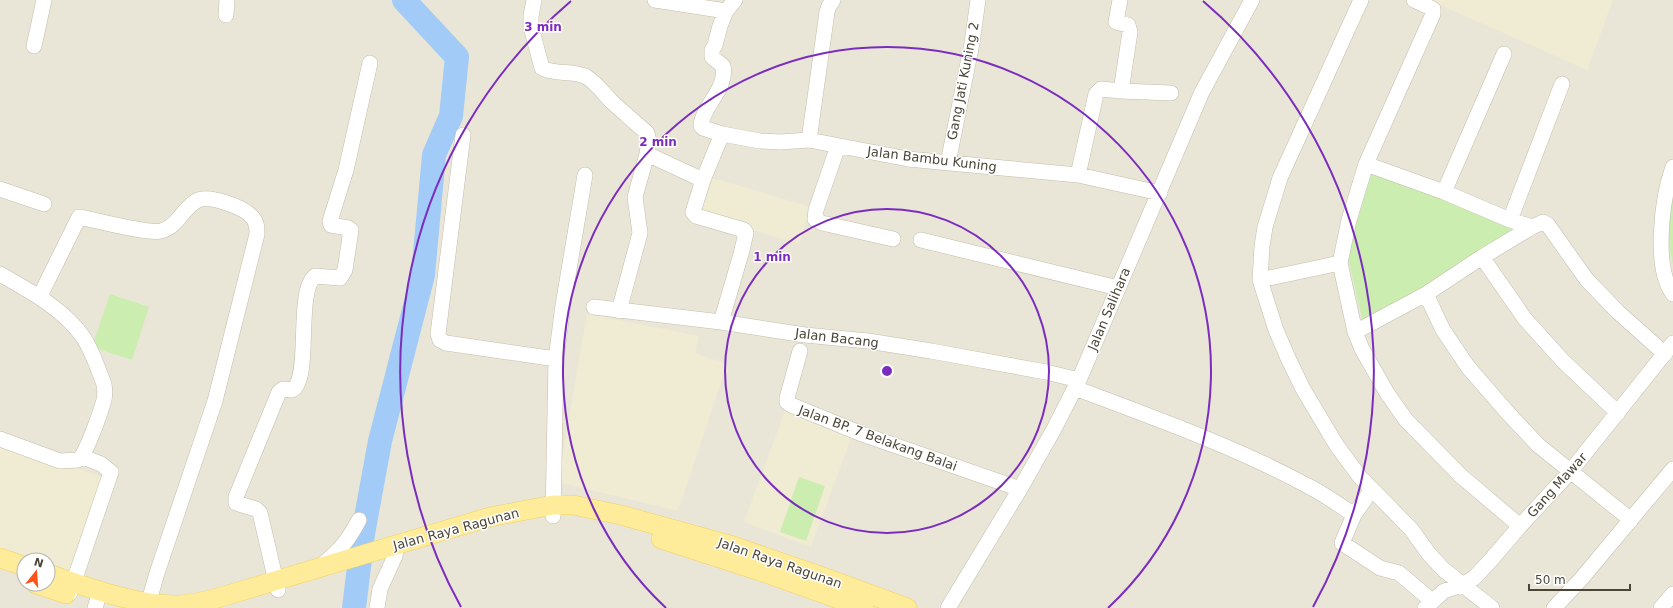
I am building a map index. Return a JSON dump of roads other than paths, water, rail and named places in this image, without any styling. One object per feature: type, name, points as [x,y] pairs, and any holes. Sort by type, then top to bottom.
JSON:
[{"type":"main road","name":"Jalan Raya Ragunan","points":[[97,601],[176,606],[199,603],[221,605],[277,585],[388,553],[490,517],[553,510],[573,505],[603,510],[768,557],[907,608]]},
{"type":"main road","name":"Jalan Raya Ragunan","points":[[553,510],[673,542],[864,608]]},
{"type":"main road","points":[[0,558],[16,563]]},
{"type":"main road","points":[[0,572],[16,577]]},
{"type":"main road","name":"Jalan Raya Ragunan","points":[[56,579],[72,589],[97,601],[119,608]]},
{"type":"main road","name":"Jalan Raya Ragunan","points":[[56,587],[72,589]]},
{"type":"street","points":[[34,46],[44,0]]},
{"type":"street","points":[[226,15],[227,0]]},
{"type":"street","points":[[534,0],[531,16],[531,28],[542,68],[550,71],[578,74],[591,80],[647,133],[649,141],[647,154],[635,198],[640,233],[619,311]]},
{"type":"street","points":[[655,0],[731,5]]},
{"type":"street","points":[[809,140],[827,12],[833,0]]},
{"type":"street","name":"Gang Jati Kuning 2","points":[[948,162],[972,42],[978,0]]},
{"type":"street","points":[[1120,0],[1116,22],[1128,26],[1130,32],[1121,91]]},
{"type":"street","name":"Jalan Salihara","points":[[948,608],[1020,489],[1054,429],[1077,384],[1202,92],[1252,0]]},
{"type":"street","points":[[1361,0],[1280,178],[1265,227],[1262,246],[1260,280],[1276,330],[1303,389],[1337,446],[1372,489],[1411,529],[1429,554],[1462,585],[1492,608]]},
{"type":"street","points":[[1414,0],[1433,9],[1433,14],[1366,164],[1349,220],[1340,263],[1355,332],[1362,349],[1373,370],[1406,420],[1461,476],[1520,526]]},
{"type":"street","name":"Jalan Bambu Kuning","points":[[731,5],[712,52],[714,60],[724,67],[724,74],[717,93],[702,120],[701,126],[705,129],[722,134],[769,142],[809,140],[908,159],[1078,175],[1160,192]]},
{"type":"street","points":[[1444,192],[1504,54]]},
{"type":"street","points":[[277,585],[260,513],[256,509],[236,503],[236,497],[279,392],[283,389],[292,390],[296,385],[302,368],[306,302],[311,280],[315,276],[321,275],[340,278],[345,272],[351,230],[331,226],[330,221],[346,170],[370,63]]},
{"type":"street","points":[[1510,220],[1562,84]]},
{"type":"street","points":[[1078,175],[1096,94],[1102,90],[1171,93]]},
{"type":"street","points":[[721,322],[746,233],[744,230],[699,217],[693,212],[703,180],[722,134]]},
{"type":"street","points":[[463,135],[438,334],[440,340],[446,343],[556,359]]},
{"type":"street","points":[[838,146],[816,210],[815,219],[822,223],[893,239]]},
{"type":"street","points":[[647,154],[703,180]]},
{"type":"street","points":[[1366,164],[1444,192],[1510,220],[1532,227]]},
{"type":"street","points":[[1673,167],[1663,216],[1661,256],[1668,288],[1673,294]]},
{"type":"street","points":[[553,510],[556,359],[563,305],[585,175]]},
{"type":"street","points":[[0,189],[44,204]]},
{"type":"street","points":[[40,296],[79,217],[143,230],[159,231],[170,227],[194,203],[205,198],[240,209],[252,217],[256,222],[257,234],[215,401],[181,500],[148,605]]},
{"type":"street","points":[[1355,332],[1426,294],[1482,257],[1543,222],[1546,223],[1587,280],[1618,312],[1669,349]]},
{"type":"street","points":[[921,240],[1118,288]]},
{"type":"street","points":[[1482,257],[1525,319],[1563,361],[1618,413]]},
{"type":"street","points":[[1260,280],[1340,263]]},
{"type":"street","points":[[0,274],[40,296],[77,329],[84,338],[104,384],[103,402],[82,457],[75,461],[60,461],[0,440]]},
{"type":"street","points":[[1426,294],[1443,330],[1468,367],[1538,445],[1631,520]]},
{"type":"street","name":"Jalan Bacang","points":[[594,307],[721,322],[805,335],[868,341],[1046,372],[1215,442],[1277,470],[1310,487],[1354,515]]},
{"type":"street","name":"Gang Mawar","points":[[1429,604],[1444,591],[1462,585],[1474,578],[1490,561],[1570,472],[1669,349]]},
{"type":"street","name":"Jalan BP. 7 Belakang Balai","points":[[800,352],[787,398],[787,402],[791,405],[862,434],[1020,489]]},
{"type":"street","points":[[72,589],[111,472],[100,464],[82,457]]},
{"type":"street","points":[[1554,608],[1631,520],[1673,468]]},
{"type":"street","points":[[1372,489],[1354,515],[1342,543],[1380,568],[1399,573],[1429,604]]},
{"type":"street","points":[[327,570],[336,553],[348,540],[359,520]]},
{"type":"street","points":[[377,608],[388,553]]},
{"type":"street","points":[[1661,608],[1673,594]]},
{"type":"waterway","points":[[354,608],[363,534],[380,441],[423,275],[434,155],[451,116],[457,57],[404,0]]}]
